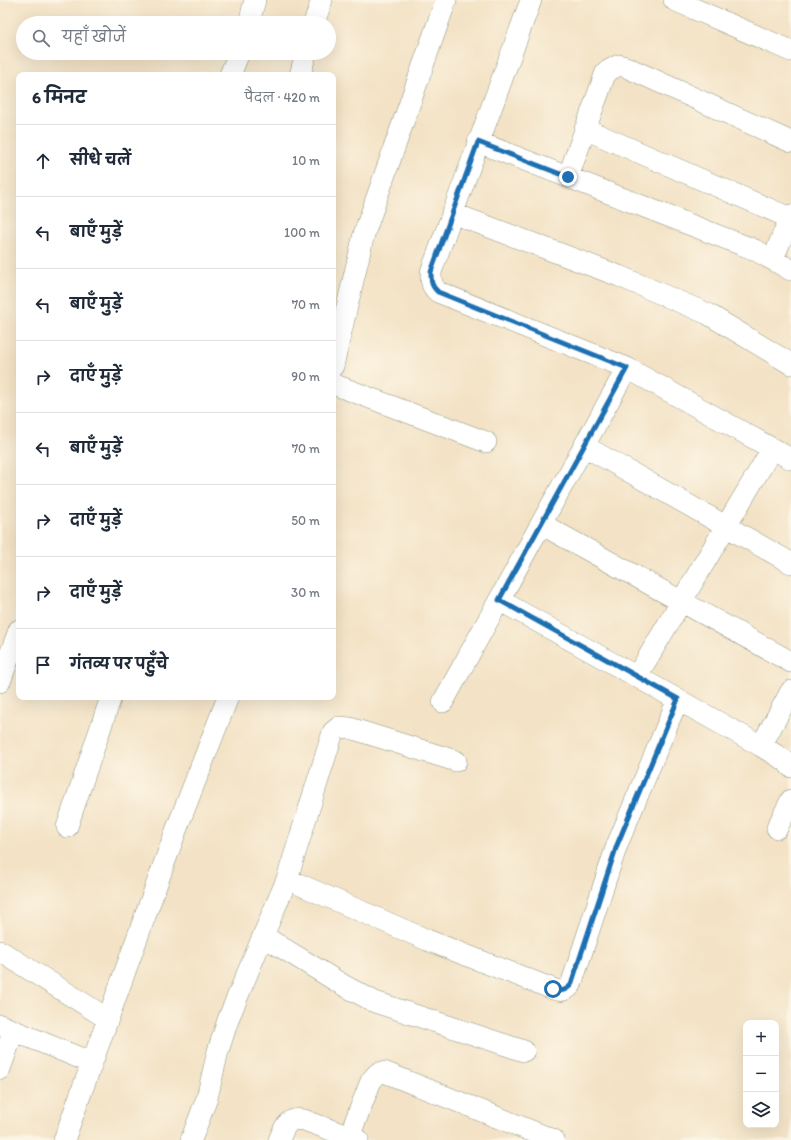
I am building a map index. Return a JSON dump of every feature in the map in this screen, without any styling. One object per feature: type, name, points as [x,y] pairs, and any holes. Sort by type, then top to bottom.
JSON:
[{"type":"street","points":[[251,16],[255,0]]},
{"type":"street","points":[[316,16],[322,0]]},
{"type":"street","points":[[336,353],[364,234],[446,0]]},
{"type":"street","points":[[531,0],[431,272],[431,282],[434,288],[438,292],[627,368],[791,460]]},
{"type":"street","points":[[686,2],[791,51]]},
{"type":"street","points":[[231,72],[236,60]]},
{"type":"street","points":[[301,72],[304,60]]},
{"type":"street","points":[[568,177],[606,72],[619,65],[626,66],[791,142]]},
{"type":"street","points":[[585,129],[790,217],[773,259]]},
{"type":"street","points":[[478,142],[755,250],[791,270]]},
{"type":"street","points":[[452,213],[619,276],[708,314],[791,364]]},
{"type":"street","points":[[443,702],[627,368]]},
{"type":"street","points":[[336,385],[486,442]]},
{"type":"street","points":[[584,446],[791,563]]},
{"type":"street","points":[[637,676],[772,449]]},
{"type":"street","points":[[541,524],[791,662]]},
{"type":"street","points":[[499,600],[761,746],[786,761],[791,767]]},
{"type":"street","points":[[0,682],[16,638]]},
{"type":"street","points":[[761,746],[791,691]]},
{"type":"street","points":[[287,879],[427,940],[553,989],[560,991],[566,990],[571,985],[617,845],[678,699]]},
{"type":"street","points":[[66,827],[109,700]]},
{"type":"street","points":[[64,1140],[177,828],[227,700]]},
{"type":"street","points":[[191,1140],[207,1098],[218,1051],[229,1017],[287,879],[323,766],[328,741],[333,732],[339,727],[350,728],[456,761]]},
{"type":"street","points":[[777,828],[791,800]]},
{"type":"street","points":[[262,936],[375,1002],[524,1051]]},
{"type":"street","points":[[0,951],[108,1019]]},
{"type":"street","points":[[0,1069],[7,1029],[92,1063]]},
{"type":"street","points":[[279,1140],[288,1122],[295,1118],[353,1138],[371,1081],[378,1073],[384,1072],[554,1140]]},
{"type":"route","points":[[553,989],[560,991],[566,990],[571,985],[617,845],[678,699],[499,600],[627,368],[438,292],[431,282],[431,272],[478,142],[568,177]]}]
